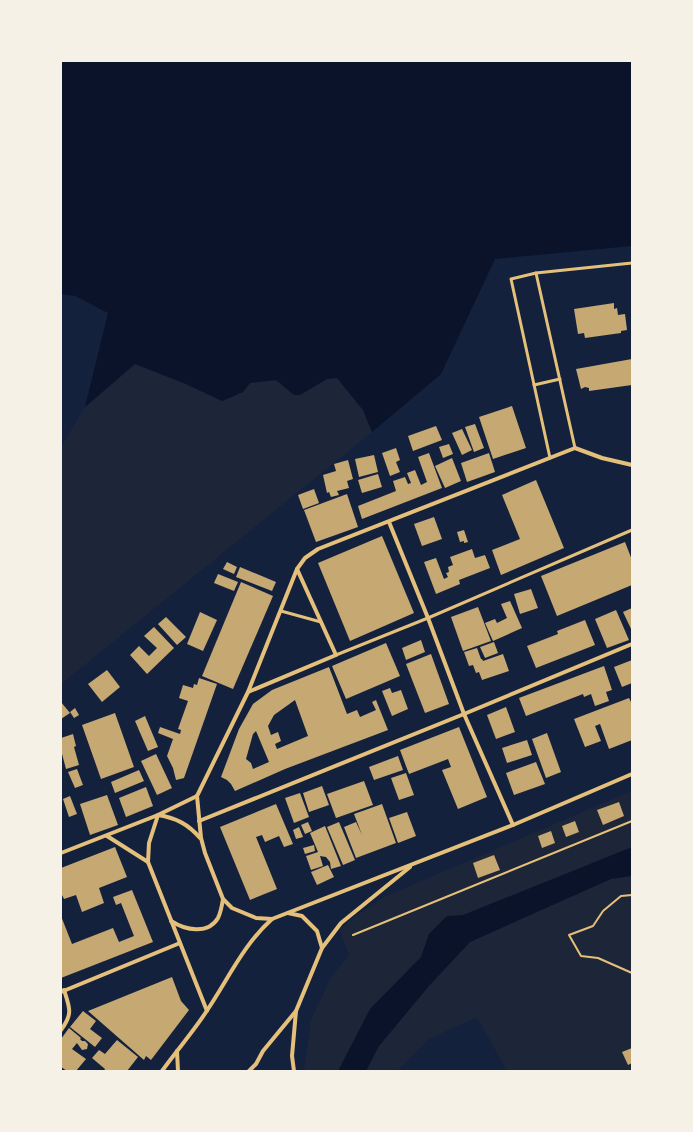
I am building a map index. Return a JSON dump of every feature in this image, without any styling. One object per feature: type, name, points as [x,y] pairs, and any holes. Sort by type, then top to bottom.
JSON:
[{"type":"street","points":[[272,919],[256,918],[232,908],[223,899],[207,860],[200,838],[197,796],[248,692],[297,569],[305,558],[318,549],[575,448],[602,458],[632,465]]},
{"type":"street","points":[[389,522],[428,618],[464,714],[513,825]]},
{"type":"street","points":[[248,692],[336,655],[297,569]]},
{"type":"street","points":[[199,822],[632,644]]},
{"type":"street","points":[[162,1071],[207,1011],[245,950],[260,930],[272,919],[513,825],[632,774]]},
{"type":"street","points":[[61,854],[158,815],[197,796]]},
{"type":"street","points":[[158,815],[179,820],[192,829],[200,838]]},
{"type":"street","points":[[158,815],[149,843],[148,862],[207,1011]]},
{"type":"street","points":[[107,836],[148,862]]},
{"type":"street","points":[[249,1071],[256,1064],[263,1051],[296,1011],[322,948],[341,923],[414,864]]},
{"type":"street","points":[[171,921],[179,926],[193,930],[202,929],[210,925],[217,918],[223,899]]},
{"type":"street","points":[[288,913],[302,916],[317,931],[322,948]]},
{"type":"street","points":[[61,1030],[67,1023],[70,1015],[70,1006],[63,991],[180,944]]},
{"type":"street","points":[[294,1071],[292,1056],[296,1011]]},
{"type":"street","points":[[176,1051],[178,1071]]},
{"type":"lane","points":[[550,458],[511,279],[536,273],[632,262]]},
{"type":"lane","points":[[536,273],[575,448]]},
{"type":"lane","points":[[534,385],[560,379]]},
{"type":"lane","points":[[336,655],[428,618],[632,530]]},
{"type":"lane","points":[[281,611],[322,622]]},
{"type":"path","points":[[353,935],[632,821]]},
{"type":"path","points":[[632,895],[621,896],[603,911],[593,926],[569,935],[581,956],[598,958],[632,974]]},
{"type":"shaded area","points":[[61,61],[632,61],[632,246],[495,259],[441,374],[372,432],[363,410],[337,378],[327,379],[300,395],[294,395],[276,380],[250,383],[243,392],[222,401],[186,384],[135,364],[85,407],[108,313],[75,296],[61,294]]},
{"type":"shaded area","points":[[135,364],[186,384],[222,401],[243,392],[249,383],[276,380],[300,395],[327,379],[337,378],[363,410],[372,432],[61,684],[61,447],[85,407]]},
{"type":"shaded area","points":[[632,791],[632,1071],[507,1071],[477,1017],[429,1039],[397,1071],[304,1071],[311,1020],[331,977],[349,955],[340,930],[350,920],[384,897]]},
{"type":"shaded area","points":[[632,847],[632,876],[611,879],[470,942],[429,986],[379,1046],[366,1071],[338,1071],[370,1009],[421,957],[429,934],[447,916],[463,915]]},
{"type":"building","points":[[614,303],[614,309],[617,308],[618,315],[625,314],[627,330],[621,331],[621,333],[585,338],[584,333],[578,334],[574,309]]},
{"type":"building","points":[[632,359],[632,385],[589,391],[589,388],[585,387],[581,389],[576,369]]},
{"type":"building","points":[[512,406],[526,448],[493,459],[479,417]]},
{"type":"building","points":[[475,424],[484,448],[474,452],[465,427]]},
{"type":"building","points":[[436,426],[442,440],[413,451],[408,436]]},
{"type":"building","points":[[462,429],[472,450],[462,455],[452,433]]},
{"type":"building","points":[[449,444],[453,454],[443,458],[439,447]]},
{"type":"building","points":[[396,448],[400,460],[396,462],[400,472],[390,476],[382,453]]},
{"type":"building","points":[[429,453],[442,488],[362,519],[358,506],[396,491],[393,481],[405,477],[408,484],[411,483],[407,473],[415,470],[421,485],[427,482],[418,457]]},
{"type":"building","points":[[489,453],[495,472],[467,482],[461,463]]},
{"type":"building","points":[[374,455],[378,472],[359,477],[355,459]]},
{"type":"building","points":[[452,458],[461,481],[445,488],[435,466]]},
{"type":"building","points":[[348,460],[353,479],[347,481],[349,488],[337,491],[339,495],[331,497],[329,492],[327,493],[323,475],[336,471],[334,464]]},
{"type":"building","points":[[378,474],[382,487],[362,493],[358,480]]},
{"type":"building","points":[[536,480],[564,548],[501,575],[492,550],[520,539],[502,495]]},
{"type":"building","points":[[314,489],[319,503],[303,509],[298,495]]},
{"type":"building","points":[[347,494],[358,527],[316,542],[304,510]]},
{"type":"building","points":[[434,517],[442,539],[422,546],[414,524]]},
{"type":"building","points":[[464,530],[468,542],[464,543],[464,541],[460,542],[457,532]]},
{"type":"building","points":[[382,536],[414,613],[350,641],[318,563]]},
{"type":"building","points":[[625,542],[632,560],[632,585],[557,616],[541,576]]},
{"type":"building","points":[[472,549],[475,558],[485,555],[490,568],[459,580],[460,584],[436,594],[424,562],[436,558],[444,579],[448,577],[446,573],[449,572],[448,567],[453,565],[450,557]]},
{"type":"building","points":[[227,562],[237,567],[234,574],[223,569]]},
{"type":"building","points":[[240,567],[276,582],[272,591],[236,577]]},
{"type":"building","points":[[218,574],[238,582],[234,591],[214,583]]},
{"type":"building","points":[[241,582],[273,596],[233,689],[202,676]]},
{"type":"building","points":[[531,589],[538,608],[520,614],[514,594]]},
{"type":"building","points":[[510,601],[522,628],[493,641],[485,623],[495,619],[497,623],[507,618],[501,604]]},
{"type":"building","points":[[478,607],[491,641],[463,651],[451,617]]},
{"type":"building","points":[[632,608],[632,631],[623,612]]},
{"type":"building","points":[[616,610],[629,640],[607,648],[595,619]]},
{"type":"building","points":[[200,612],[217,620],[203,651],[187,644]]},
{"type":"building","points":[[166,617],[186,637],[177,645],[158,624]]},
{"type":"building","points":[[585,620],[595,645],[536,668],[527,646],[558,634],[557,631]]},
{"type":"building","points":[[154,627],[174,648],[147,674],[130,655],[139,646],[149,656],[157,648],[144,636]]},
{"type":"building","points":[[421,640],[425,652],[406,660],[402,648]]},
{"type":"building","points":[[494,642],[498,653],[485,658],[480,647]]},
{"type":"building","points":[[386,643],[400,676],[346,699],[332,666]]},
{"type":"building","points":[[477,648],[483,661],[503,654],[509,671],[482,680],[479,672],[476,673],[473,665],[469,666],[464,652]]},
{"type":"building","points":[[431,654],[449,704],[425,713],[406,664]]},
{"type":"building","points":[[632,660],[632,683],[622,687],[614,667]]},
{"type":"building","points":[[604,666],[612,690],[606,692],[609,701],[595,706],[591,694],[584,697],[583,694],[526,716],[519,698]]},
{"type":"building","points":[[329,667],[347,714],[357,710],[360,717],[376,710],[372,702],[376,700],[388,730],[285,769],[235,791],[227,780],[221,777],[239,729],[253,704],[272,690]],"holes":[[[295,700],[308,736],[277,749],[275,744],[281,741],[278,732],[271,735],[268,726],[274,715]],[[256,731],[269,762],[253,769],[251,763],[246,759],[253,734]]]},
{"type":"building","points":[[107,670],[120,687],[102,702],[88,684]]},
{"type":"building","points":[[199,678],[217,684],[184,778],[176,780],[173,768],[167,756],[173,739],[158,733],[160,727],[180,734],[181,730],[178,729],[188,701],[179,698],[183,685],[193,688],[194,684],[197,685]]},
{"type":"building","points":[[390,688],[392,693],[401,690],[408,709],[392,716],[382,691]]},
{"type":"building","points":[[629,698],[632,704],[632,740],[609,749],[600,724],[595,726],[601,741],[585,747],[574,719]]},
{"type":"building","points":[[61,702],[70,713],[61,719]]},
{"type":"building","points":[[506,707],[515,732],[496,739],[487,715]]},
{"type":"building","points":[[75,708],[79,715],[74,718],[70,712]]},
{"type":"building","points":[[115,713],[134,767],[101,779],[82,725]]},
{"type":"building","points":[[145,716],[158,747],[148,751],[135,721]]},
{"type":"building","points":[[459,727],[487,797],[458,809],[442,770],[451,767],[448,759],[409,774],[400,750]]},
{"type":"building","points":[[547,733],[561,772],[546,778],[532,739]]},
{"type":"building","points":[[73,734],[76,746],[74,747],[79,765],[66,769],[61,750],[61,738]]},
{"type":"building","points":[[527,740],[532,755],[507,763],[502,748]]},
{"type":"building","points":[[156,754],[172,788],[157,795],[141,761]]},
{"type":"building","points":[[398,756],[403,770],[374,780],[369,767]]},
{"type":"building","points":[[536,762],[545,784],[514,795],[506,773]]},
{"type":"building","points":[[77,769],[83,785],[75,788],[68,772]]},
{"type":"building","points":[[139,770],[144,781],[115,793],[111,782]]},
{"type":"building","points":[[406,773],[414,795],[399,800],[391,778]]},
{"type":"building","points":[[364,781],[373,805],[336,818],[327,794]]},
{"type":"building","points":[[322,786],[329,805],[309,812],[303,793]]},
{"type":"building","points":[[146,787],[153,806],[126,817],[119,798]]},
{"type":"building","points":[[300,793],[309,817],[294,823],[285,798]]},
{"type":"building","points":[[107,795],[118,825],[90,835],[80,804]]},
{"type":"building","points":[[70,796],[77,814],[69,817],[63,799]]},
{"type":"building","points":[[619,802],[624,816],[603,825],[597,810]]},
{"type":"building","points":[[276,804],[293,844],[284,847],[279,836],[265,842],[262,835],[256,837],[277,889],[250,900],[220,827]]},
{"type":"building","points":[[382,804],[396,843],[356,858],[344,827],[356,822],[362,835],[354,814]]},
{"type":"building","points":[[407,812],[416,836],[398,843],[389,818]]},
{"type":"building","points":[[575,821],[579,832],[566,837],[562,826]]},
{"type":"building","points":[[308,822],[312,831],[305,834],[301,825]]},
{"type":"building","points":[[339,822],[355,860],[343,865],[327,827]]},
{"type":"building","points":[[325,826],[341,866],[331,869],[330,862],[326,857],[320,856],[323,866],[311,870],[306,856],[318,852],[310,833]]},
{"type":"building","points":[[299,827],[303,837],[296,839],[293,830]]},
{"type":"building","points":[[551,831],[555,843],[542,848],[538,836]]},
{"type":"building","points":[[314,845],[315,851],[305,854],[303,848]]},
{"type":"building","points":[[115,847],[127,877],[99,888],[104,903],[82,912],[76,895],[64,899],[61,893],[61,868]]},
{"type":"building","points":[[494,855],[500,870],[478,878],[473,863]]},
{"type":"building","points":[[328,865],[334,877],[317,885],[311,872]]},
{"type":"building","points":[[132,890],[153,942],[61,978],[61,916],[72,944],[113,928],[119,942],[134,936],[121,903],[116,905],[113,897]]},
{"type":"building","points":[[172,977],[181,1001],[189,1010],[151,1060],[146,1056],[144,1060],[88,1011]]},
{"type":"building","points":[[83,1011],[96,1021],[90,1029],[102,1038],[95,1047],[70,1027]]},
{"type":"building","points":[[69,1028],[81,1038],[80,1039],[82,1041],[85,1041],[88,1044],[87,1049],[82,1050],[77,1043],[72,1049],[86,1059],[76,1071],[67,1071],[61,1067],[61,1039]]},
{"type":"building","points":[[117,1040],[138,1057],[127,1071],[104,1071],[105,1069],[92,1058],[99,1050],[105,1054]]},
{"type":"building","points":[[632,1048],[632,1063],[628,1065],[622,1052]]}]
